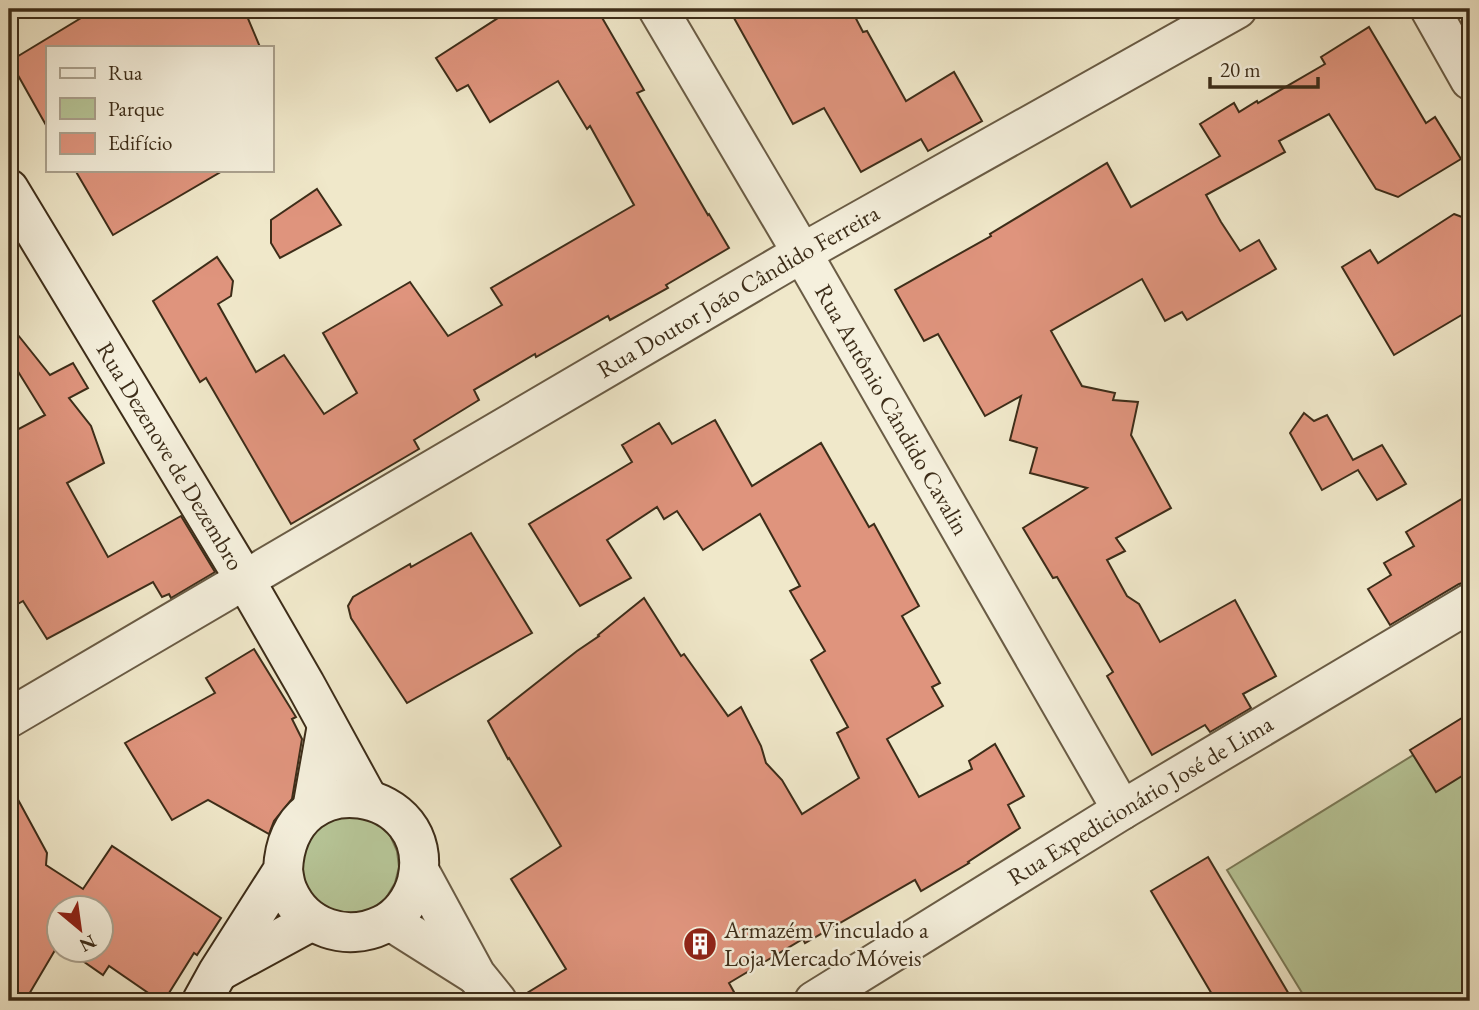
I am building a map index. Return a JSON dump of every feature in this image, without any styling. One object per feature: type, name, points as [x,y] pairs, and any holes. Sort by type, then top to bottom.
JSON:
[{"type":"street","name":"Rua Antônio Cândido Cavalin","points":[[658,9],[802,253],[1122,810]]},
{"type":"street","name":"Rua Doutor João Cândido Ferreira","points":[[9,718],[802,253],[1237,9]]},
{"type":"street","points":[[1430,9],[1470,80]]},
{"type":"street","name":"Rua Dezenove de Dezembro","points":[[9,188],[244,580],[368,799]]},
{"type":"street","name":"Rua Expedicionário José de Lima","points":[[814,1001],[1122,810],[1470,603]]},
{"type":"street","points":[[312,809],[327,725]]},
{"type":"street","points":[[349,797],[368,799],[386,806],[400,818],[411,833],[418,851],[419,870],[415,889],[405,907],[390,921],[371,930],[351,933],[331,930],[312,921],[298,908],[288,890],[283,870],[284,853],[289,836],[299,821],[312,809],[349,797]]},
{"type":"street","points":[[210,987],[283,870]]},
{"type":"street","points":[[419,870],[486,988]]},
{"type":"street","points":[[210,987],[312,921]]},
{"type":"street","points":[[390,921],[486,988]]},
{"type":"green space","points":[[1470,720],[1470,1001],[1307,1001],[1227,870]]},
{"type":"green space","points":[[347,813],[379,823],[390,835],[397,851],[399,867],[395,883],[386,898],[374,908],[358,914],[341,915],[325,910],[301,886],[298,853],[316,824]]},
{"type":"building","points":[[96,9],[244,9],[260,46],[46,46],[46,125],[10,61]]},
{"type":"building","points":[[512,9],[597,9],[644,90],[637,93],[729,248],[666,285],[668,288],[610,320],[608,316],[536,357],[535,354],[474,390],[479,400],[414,440],[419,449],[291,524],[206,378],[200,382],[153,301],[217,257],[233,281],[231,296],[218,304],[256,372],[284,355],[324,414],[357,393],[323,333],[410,282],[448,336],[502,305],[491,288],[634,205],[590,126],[587,129],[558,81],[490,122],[468,85],[457,91],[436,58]]},
{"type":"building","points":[[729,9],[851,9],[863,32],[867,31],[906,101],[954,72],[982,121],[928,151],[921,139],[861,172],[824,108],[793,124]]},
{"type":"building","points":[[1369,27],[1426,123],[1435,117],[1461,159],[1398,197],[1376,189],[1329,114],[1279,141],[1285,152],[1206,195],[1240,251],[1259,240],[1276,269],[1187,320],[1182,312],[1165,321],[1142,279],[1051,331],[1082,386],[1115,393],[1113,400],[1138,402],[1131,435],[1171,508],[1116,538],[1125,551],[1107,560],[1127,596],[1139,604],[1160,642],[1235,600],[1276,676],[1243,694],[1251,708],[1210,732],[1205,725],[1152,755],[1107,676],[1113,672],[1057,577],[1053,578],[1023,528],[1087,488],[1030,473],[1037,448],[1010,440],[1021,396],[985,416],[938,334],[924,341],[895,290],[991,236],[990,234],[1107,163],[1131,207],[1220,156],[1200,124],[1234,103],[1239,112],[1257,101],[1258,103],[1325,64],[1321,57]]},
{"type":"building","points":[[76,172],[221,172],[113,235]]},
{"type":"building","points":[[317,189],[341,225],[280,258],[271,243],[271,220]]},
{"type":"building","points":[[1454,214],[1470,220],[1470,310],[1394,355],[1342,267],[1370,250],[1378,263]]},
{"type":"building","points":[[18,335],[50,375],[73,363],[88,388],[69,398],[91,426],[104,463],[67,483],[108,557],[181,516],[215,572],[171,598],[169,594],[162,597],[153,582],[47,639],[23,601],[9,609],[9,434],[45,415],[9,357],[9,342]]},
{"type":"building","points":[[1304,413],[1314,421],[1327,415],[1353,460],[1382,445],[1406,484],[1377,500],[1358,470],[1322,490],[1290,433]]},
{"type":"building","points":[[715,420],[752,486],[821,443],[869,527],[874,524],[919,606],[902,616],[940,683],[932,687],[943,706],[887,739],[919,797],[972,769],[969,761],[995,744],[1024,796],[1008,805],[1020,828],[969,863],[921,891],[915,880],[805,943],[803,939],[729,983],[734,992],[720,1001],[518,1001],[566,969],[511,879],[561,846],[488,721],[644,598],[681,656],[684,654],[728,716],[741,707],[761,746],[766,763],[782,780],[802,814],[859,778],[837,733],[848,727],[811,660],[825,651],[790,591],[800,586],[760,514],[703,550],[677,511],[664,519],[657,507],[607,540],[631,578],[580,606],[529,524],[632,462],[622,445],[659,423],[672,444]]},
{"type":"building","points":[[1470,494],[1470,581],[1459,584],[1390,625],[1368,589],[1391,575],[1384,563],[1414,546],[1406,532]]},
{"type":"building","points":[[471,533],[532,633],[407,703],[351,618],[348,606],[353,597]]},
{"type":"building","points":[[254,649],[296,717],[292,719],[302,739],[292,799],[274,821],[269,834],[208,800],[172,820],[125,743],[215,693],[206,678]]},
{"type":"building","points":[[1470,713],[1470,771],[1436,792],[1410,750]]},
{"type":"building","points":[[9,783],[47,853],[46,865],[83,889],[112,846],[221,918],[197,955],[194,953],[164,1001],[160,1001],[109,966],[103,975],[87,964],[116,964],[116,894],[46,894],[47,964],[25,1001],[9,1001]]},
{"type":"building","points":[[1208,857],[1293,1001],[1216,1001],[1151,891]]},
{"type":"place","name":"Armazém Vinculado a Loja Mercado Móveis","points":[[700,944]]}]
